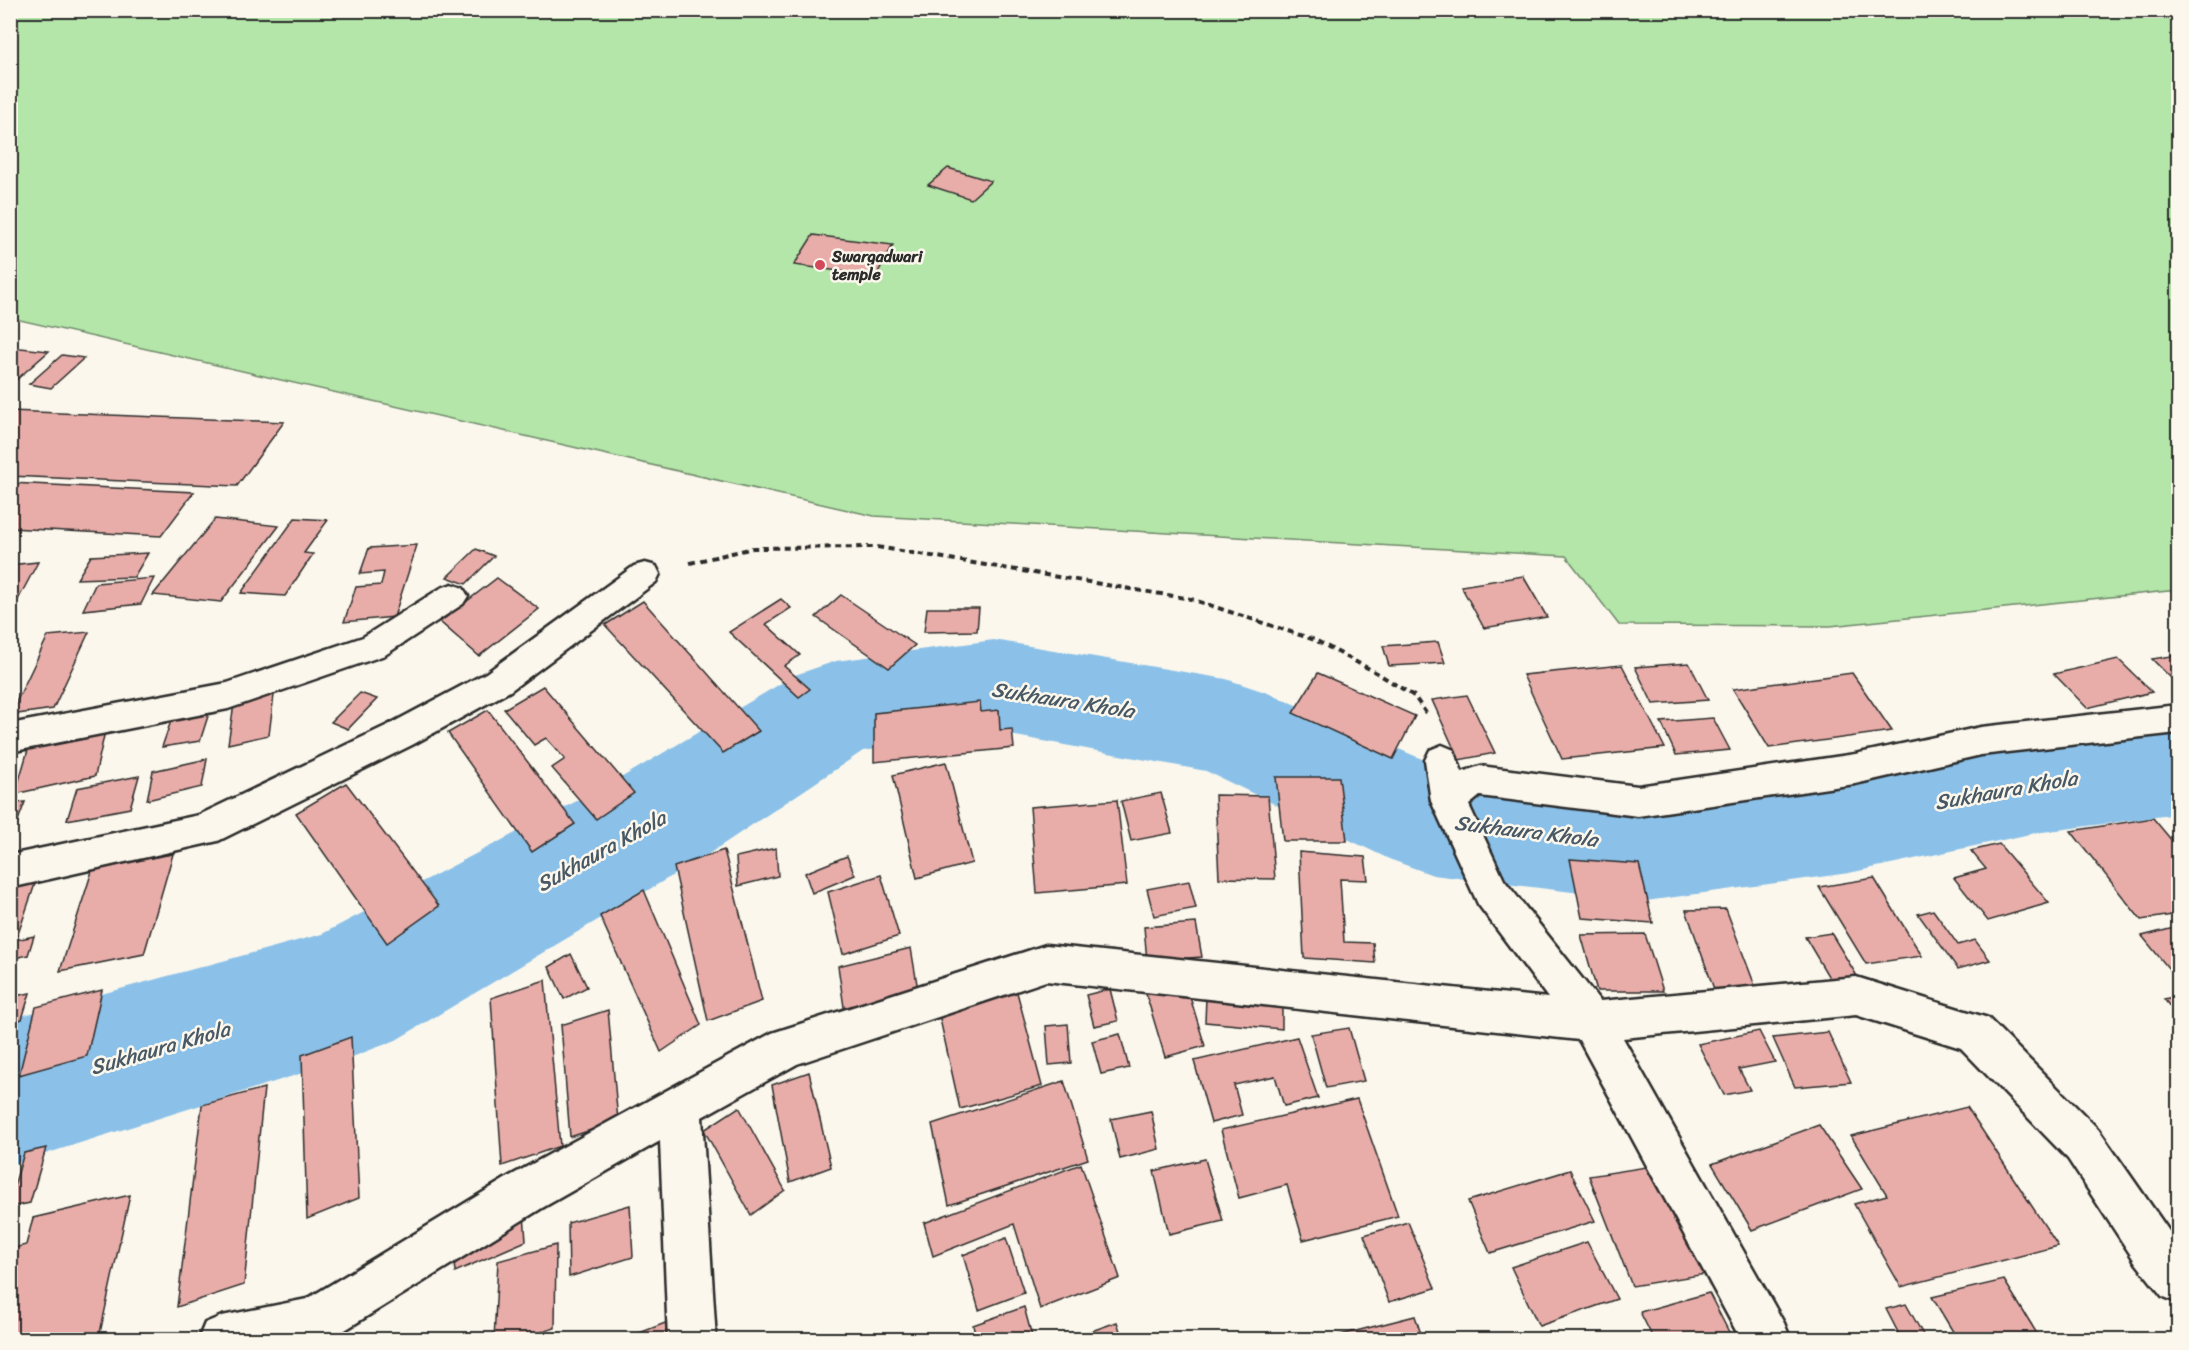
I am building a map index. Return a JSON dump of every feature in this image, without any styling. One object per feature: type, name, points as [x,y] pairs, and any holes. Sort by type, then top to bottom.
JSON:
[{"type":"street","points":[[10,872],[205,830],[400,735],[498,682],[645,574]]},
{"type":"street","points":[[10,738],[228,696],[374,646],[452,596]]},
{"type":"street","points":[[1449,801],[1463,787],[1480,781],[1638,801],[1855,768],[1981,741],[2178,719]]},
{"type":"street","points":[[1442,760],[1449,801],[1491,892],[1591,1022],[1767,1340]]},
{"type":"street","points":[[222,1340],[314,1330],[526,1192],[787,1047],[1046,963],[1591,1022],[1856,996],[1974,1032],[2083,1143],[2170,1254]]},
{"type":"street","points":[[680,1107],[692,1340]]},
{"type":"path","points":[[645,574],[753,548],[877,547],[1191,599],[1316,640],[1414,696],[1432,723],[1442,760]]},
{"type":"green space","points":[[11,11],[2178,11],[2178,590],[1830,626],[1619,625],[1566,556],[874,516],[11,318]]},
{"type":"building","points":[[948,168],[991,181],[971,199],[928,185]]},
{"type":"building","points":[[813,235],[893,245],[876,276],[794,265]]},
{"type":"building","points":[[10,348],[49,351],[15,381],[10,380]]},
{"type":"building","points":[[62,355],[84,358],[51,388],[29,384]]},
{"type":"building","points":[[10,411],[284,422],[237,486],[10,476]]},
{"type":"building","points":[[10,483],[194,492],[161,536],[10,528]]},
{"type":"building","points":[[295,518],[328,520],[304,553],[313,554],[285,596],[241,593]]},
{"type":"building","points":[[215,519],[279,526],[221,602],[153,595]]},
{"type":"building","points":[[417,545],[394,617],[344,622],[356,587],[381,585],[384,572],[360,574],[369,548]]},
{"type":"building","points":[[476,549],[494,556],[466,584],[447,577]]},
{"type":"building","points":[[148,553],[134,577],[77,579],[91,556]]},
{"type":"building","points":[[38,562],[10,615],[10,565]]},
{"type":"building","points":[[1523,576],[1547,617],[1484,628],[1461,586]]},
{"type":"building","points":[[154,578],[141,604],[83,610],[96,583]]},
{"type":"building","points":[[497,578],[539,609],[479,656],[440,622]]},
{"type":"building","points":[[841,595],[915,645],[889,668],[816,617]]},
{"type":"building","points":[[781,599],[791,608],[766,624],[800,655],[784,666],[810,689],[799,697],[729,632]]},
{"type":"building","points":[[643,601],[759,731],[723,753],[605,625]]},
{"type":"building","points":[[927,608],[979,608],[977,631],[924,632]]},
{"type":"building","points":[[89,632],[53,709],[10,715],[48,636]]},
{"type":"building","points":[[1438,642],[1445,663],[1389,666],[1383,646]]},
{"type":"building","points":[[2178,655],[2178,685],[2152,659]]},
{"type":"building","points":[[2118,659],[2152,692],[2087,708],[2054,674]]},
{"type":"building","points":[[1689,663],[1708,700],[1653,704],[1635,667]]},
{"type":"building","points":[[1622,665],[1665,748],[1562,759],[1523,675]]},
{"type":"building","points":[[1318,673],[1415,716],[1393,759],[1293,713]]},
{"type":"building","points":[[1852,673],[1892,731],[1769,748],[1733,689]]},
{"type":"building","points":[[543,686],[634,793],[596,819],[552,768],[565,759],[546,738],[534,745],[504,709]]},
{"type":"building","points":[[360,693],[377,699],[348,729],[331,722]]},
{"type":"building","points":[[274,695],[269,735],[228,744],[234,704]]},
{"type":"building","points":[[1467,695],[1495,753],[1459,760],[1432,700]]},
{"type":"building","points":[[980,702],[981,712],[999,710],[1000,730],[1012,729],[1014,748],[874,762],[874,713]]},
{"type":"building","points":[[488,710],[575,824],[532,852],[448,733]]},
{"type":"building","points":[[209,713],[200,741],[162,747],[172,718]]},
{"type":"building","points":[[1713,718],[1730,750],[1676,755],[1661,722]]},
{"type":"building","points":[[106,727],[95,776],[15,794],[30,743]]},
{"type":"building","points":[[207,759],[202,787],[147,800],[153,771]]},
{"type":"building","points":[[946,762],[972,863],[917,878],[893,775]]},
{"type":"building","points":[[139,776],[130,808],[67,820],[77,788]]},
{"type":"building","points":[[1276,777],[1339,777],[1347,841],[1283,841]]},
{"type":"building","points":[[346,783],[439,906],[387,943],[296,813]]},
{"type":"building","points":[[1161,793],[1172,833],[1131,841],[1121,801]]},
{"type":"building","points":[[1215,795],[1268,796],[1275,879],[1219,878]]},
{"type":"building","points":[[1117,800],[1127,885],[1037,893],[1030,807]]},
{"type":"building","points":[[25,802],[13,834],[10,834],[10,804]]},
{"type":"building","points":[[2153,818],[2178,848],[2178,914],[2141,920],[2071,831]]},
{"type":"building","points":[[1999,844],[2049,903],[1988,921],[1954,878],[1986,869],[1971,851]]},
{"type":"building","points":[[776,848],[778,876],[738,886],[736,857]]},
{"type":"building","points":[[724,850],[762,1001],[708,1021],[674,867]]},
{"type":"building","points":[[1299,852],[1365,857],[1368,880],[1340,879],[1344,942],[1373,943],[1375,963],[1304,958]]},
{"type":"building","points":[[173,854],[144,954],[60,971],[93,868]]},
{"type":"building","points":[[847,856],[855,875],[812,893],[805,873]]},
{"type":"building","points":[[1570,859],[1639,864],[1653,923],[1582,918]]},
{"type":"building","points":[[881,875],[899,936],[843,954],[828,892]]},
{"type":"building","points":[[1874,878],[1922,956],[1866,964],[1819,887]]},
{"type":"building","points":[[36,881],[16,940],[34,936],[28,955],[14,958],[10,969],[10,886]]},
{"type":"building","points":[[1189,881],[1196,908],[1154,916],[1147,889]]},
{"type":"building","points":[[644,890],[701,1025],[661,1052],[600,916]]},
{"type":"building","points":[[1726,909],[1757,991],[1715,992],[1686,910]]},
{"type":"building","points":[[1933,910],[1958,945],[1975,940],[1990,960],[1958,969],[1918,914]]},
{"type":"building","points":[[1196,923],[1202,957],[1147,961],[1144,927]]},
{"type":"building","points":[[2178,927],[2178,980],[2142,936]]},
{"type":"building","points":[[1831,933],[1857,976],[1831,981],[1805,937]]},
{"type":"building","points":[[1645,934],[1663,991],[1597,991],[1581,935]]},
{"type":"building","points":[[911,948],[919,996],[845,1014],[838,966]]},
{"type":"building","points":[[571,954],[587,987],[564,999],[549,967]]},
{"type":"building","points":[[545,980],[560,1146],[502,1166],[491,998]]},
{"type":"building","points":[[1014,981],[1042,1086],[960,1109],[936,1001]]},
{"type":"building","points":[[1186,984],[1205,1046],[1165,1057],[1146,994]]},
{"type":"building","points":[[1110,989],[1118,1021],[1094,1026],[1086,995]]},
{"type":"building","points":[[102,990],[87,1056],[19,1075],[36,1007]]},
{"type":"building","points":[[30,993],[22,1019],[10,1022],[10,997]]},
{"type":"building","points":[[2178,996],[2178,1017],[2164,999]]},
{"type":"building","points":[[1206,997],[1282,1004],[1282,1029],[1205,1022]]},
{"type":"building","points":[[608,1010],[618,1121],[570,1137],[561,1025]]},
{"type":"building","points":[[1068,1024],[1071,1063],[1049,1065],[1046,1026]]},
{"type":"building","points":[[1349,1028],[1364,1081],[1326,1088],[1311,1034]]},
{"type":"building","points":[[1759,1031],[1775,1062],[1739,1069],[1750,1090],[1724,1095],[1698,1044]]},
{"type":"building","points":[[1828,1032],[1851,1082],[1795,1087],[1773,1038]]},
{"type":"building","points":[[1120,1034],[1129,1068],[1101,1074],[1092,1041]]},
{"type":"building","points":[[351,1037],[359,1198],[307,1219],[302,1055]]},
{"type":"building","points":[[1297,1037],[1318,1098],[1284,1106],[1275,1076],[1234,1085],[1242,1115],[1211,1123],[1194,1061]]},
{"type":"building","points":[[809,1072],[831,1167],[790,1182],[772,1085]]},
{"type":"building","points":[[1064,1081],[1088,1159],[949,1205],[932,1124]]},
{"type":"building","points":[[264,1088],[244,1285],[177,1307],[202,1105]]},
{"type":"building","points":[[1357,1099],[1398,1216],[1303,1240],[1287,1185],[1239,1198],[1221,1130]]},
{"type":"building","points":[[739,1107],[785,1190],[751,1215],[704,1130]]},
{"type":"building","points":[[1967,1107],[2058,1246],[1901,1287],[1854,1204],[1887,1195],[1851,1136]]},
{"type":"building","points":[[1151,1111],[1159,1149],[1120,1159],[1111,1119]]},
{"type":"building","points":[[1819,1125],[1862,1189],[1752,1230],[1712,1164]]},
{"type":"building","points":[[46,1148],[30,1203],[10,1207],[10,1199],[24,1153]]},
{"type":"building","points":[[1205,1159],[1223,1221],[1169,1234],[1154,1171]]},
{"type":"building","points":[[1081,1164],[1120,1278],[1040,1309],[1014,1224],[933,1256],[924,1223]]},
{"type":"building","points":[[1659,1165],[1706,1274],[1632,1286],[1589,1176]]},
{"type":"building","points":[[1570,1170],[1595,1221],[1490,1253],[1468,1201]]},
{"type":"building","points":[[130,1195],[100,1333],[75,1340],[10,1340],[10,1249],[26,1245],[33,1218]]},
{"type":"building","points":[[630,1205],[633,1257],[569,1277],[568,1223]]},
{"type":"building","points":[[524,1214],[526,1241],[455,1272],[452,1243]]},
{"type":"building","points":[[1408,1222],[1435,1288],[1389,1302],[1364,1235]]},
{"type":"building","points":[[1006,1238],[1024,1293],[979,1310],[963,1255]]},
{"type":"building","points":[[1587,1242],[1617,1299],[1539,1326],[1511,1267]]},
{"type":"building","points":[[556,1245],[555,1328],[515,1340],[494,1340],[498,1261]]},
{"type":"building","points":[[2004,1280],[2041,1340],[1958,1340],[1932,1297]]},
{"type":"building","points":[[1709,1293],[1733,1340],[1654,1340],[1640,1312]]},
{"type":"building","points":[[1906,1304],[1926,1340],[1902,1340],[1886,1309]]},
{"type":"building","points":[[1024,1307],[1033,1340],[976,1340],[973,1325]]},
{"type":"building","points":[[1415,1316],[1423,1340],[1321,1340]]},
{"type":"building","points":[[678,1318],[681,1340],[629,1340],[629,1337]]},
{"type":"building","points":[[1117,1322],[1123,1340],[1066,1340]]},
{"type":"waterway","name":"Sukhaura Khola","points":[[10,1092],[347,993],[663,817],[836,708],[994,686],[1226,727],[1433,821],[1646,845],[1849,819],[2035,782],[2178,764]]},
{"type":"place","name":"Swargadwari temple","points":[[820,265]]}]
